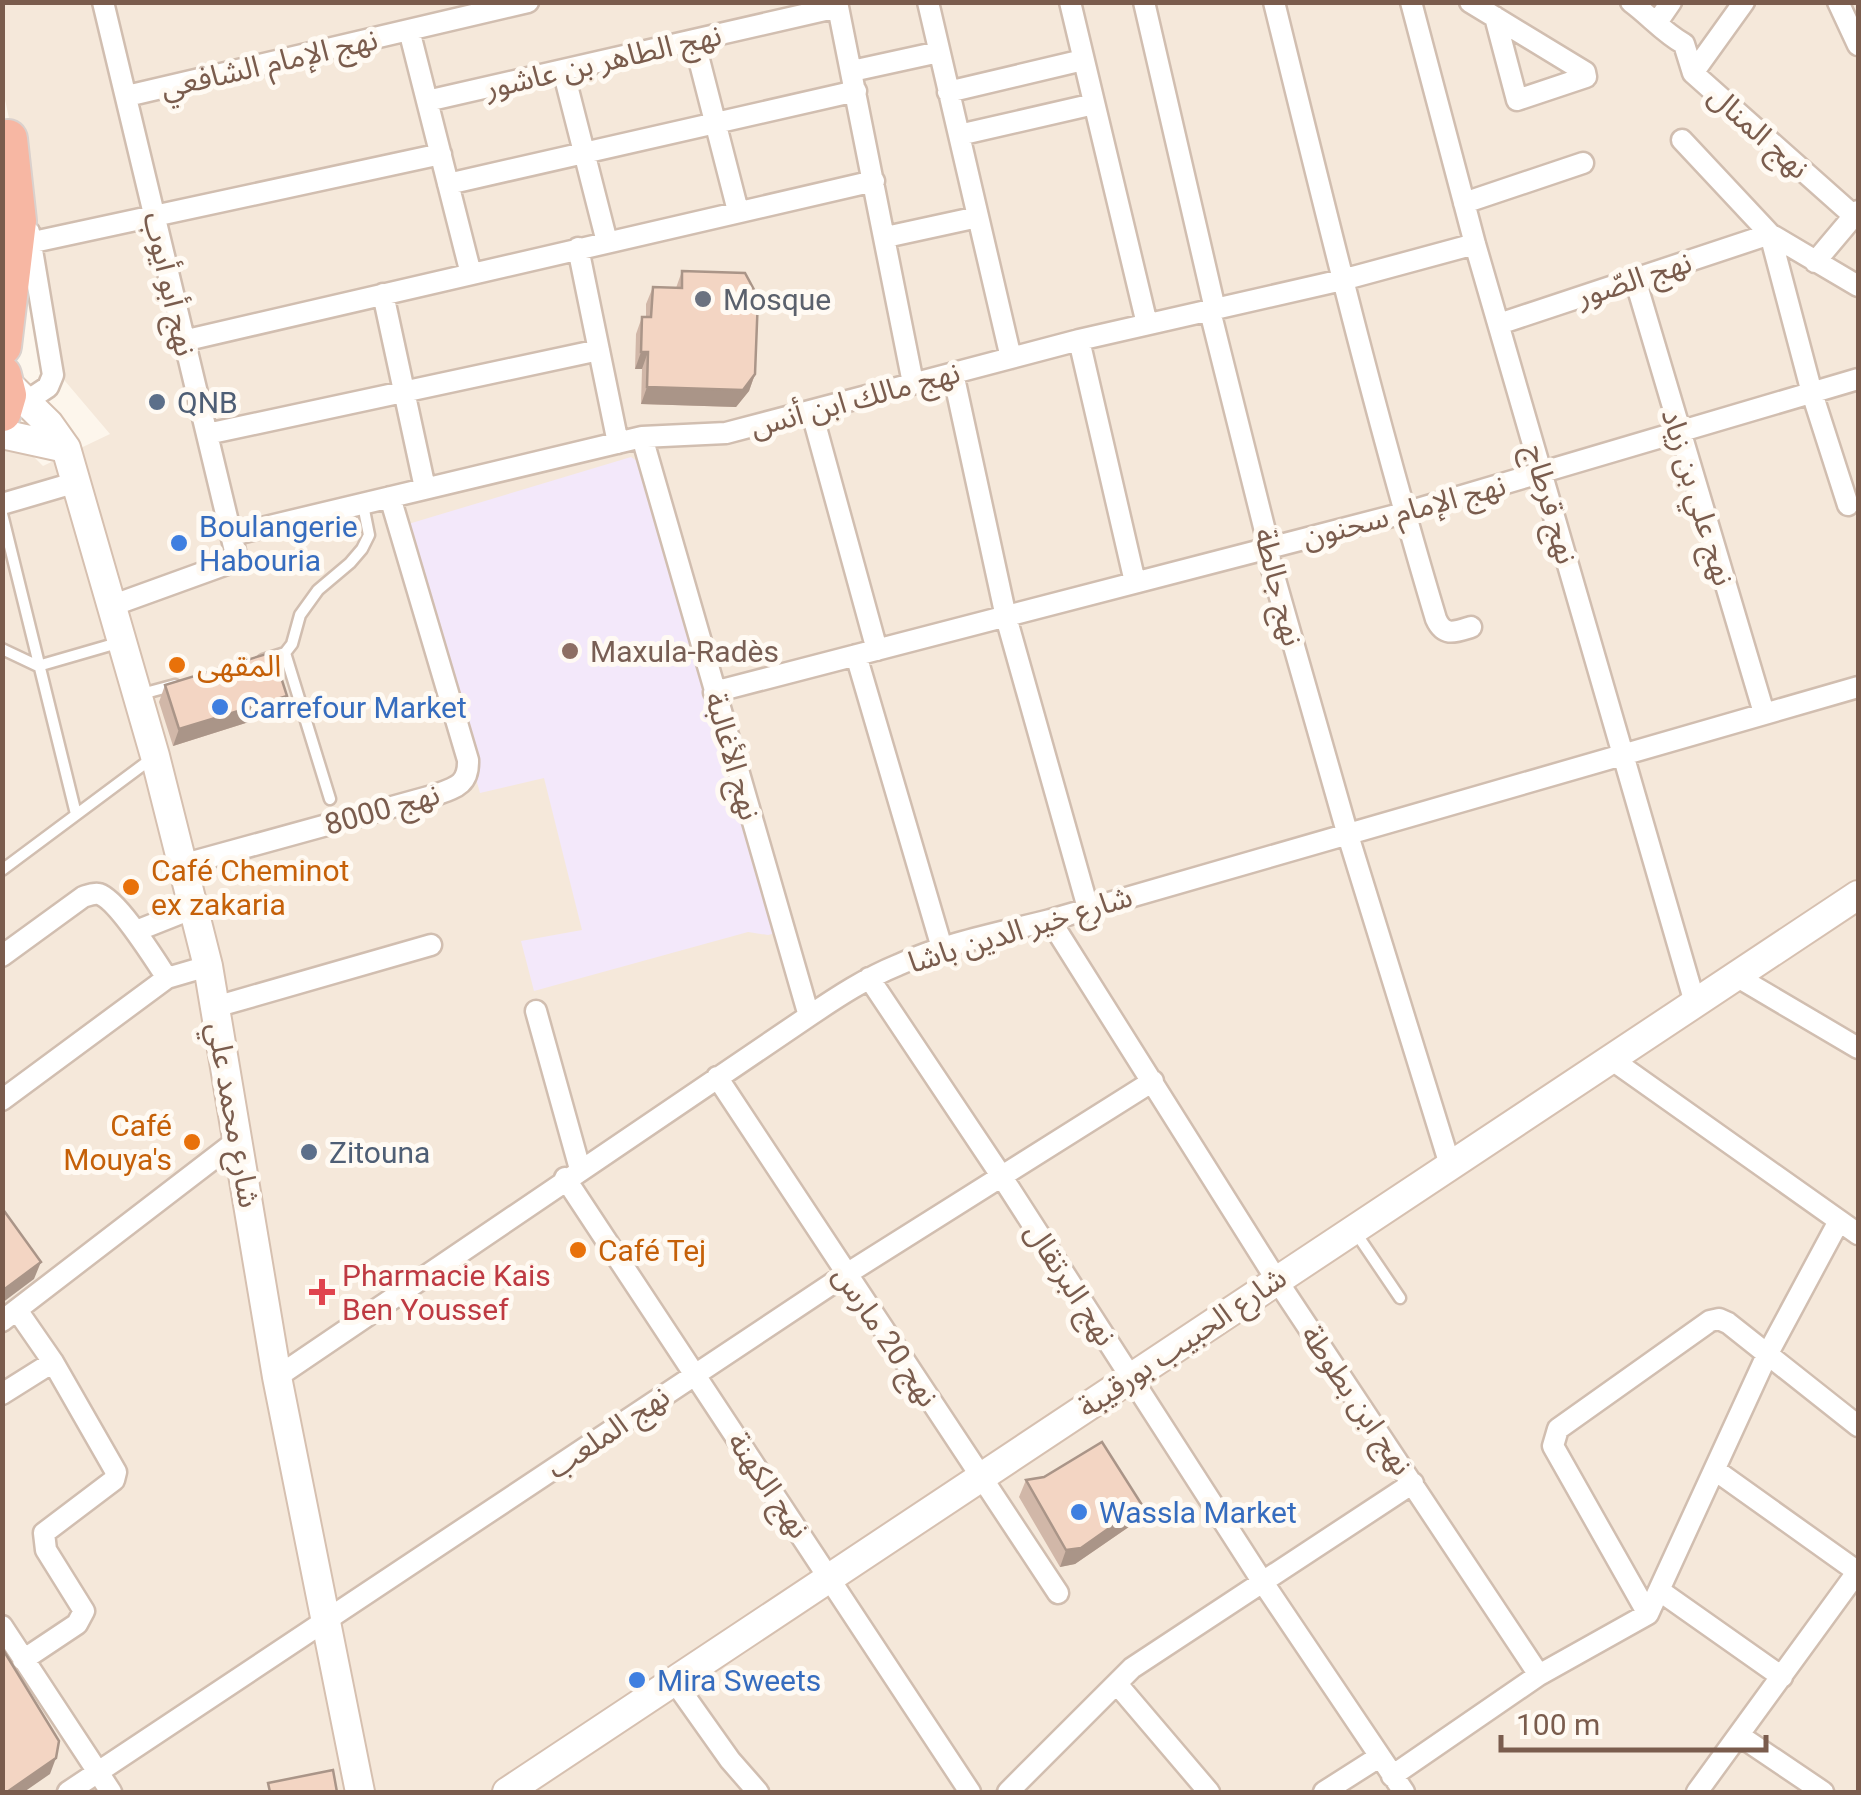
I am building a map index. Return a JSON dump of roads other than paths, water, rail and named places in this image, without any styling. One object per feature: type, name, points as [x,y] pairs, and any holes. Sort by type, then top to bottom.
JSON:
[{"type":"highway","points":[[5,126],[16,221],[6,380]]},
{"type":"street","name":"نهج الإمام الشافعي","points":[[127,96],[409,30],[445,12],[528,2]]},
{"type":"street","points":[[1070,2],[1147,324]]},
{"type":"street","name":"نهج جالطة","points":[[1144,2],[1215,309],[1211,315],[1270,562],[1347,832],[1450,1165]]},
{"type":"street","points":[[1274,2],[1342,280],[1438,625],[1451,633],[1471,627]]},
{"type":"street","name":"نهج قرطاج","points":[[1411,2],[1475,244],[1695,1003]]},
{"type":"street","points":[[1470,2],[1495,17],[1585,72],[1585,78],[1517,100],[1495,17]]},
{"type":"street","name":"نهج المنال","points":[[1631,2],[1658,20],[1668,36],[1684,44],[1693,73],[1856,213]]},
{"type":"street","points":[[1658,20],[1671,2]]},
{"type":"street","points":[[1693,73],[1744,2]]},
{"type":"street","points":[[1838,2],[1858,45]]},
{"type":"street","name":"نهج أبو أيوب","points":[[111,4],[127,96],[234,556],[228,564],[111,606]]},
{"type":"street","points":[[933,4],[939,52],[1011,358]]},
{"type":"street","points":[[838,5],[913,383]]},
{"type":"street","name":"نهج الطاهر بن عاشور","points":[[427,101],[838,5]]},
{"type":"street","points":[[409,30],[471,274]]},
{"type":"street","points":[[694,40],[738,211]]},
{"type":"street","points":[[448,184],[713,122],[939,52]]},
{"type":"street","points":[[948,92],[1083,60]]},
{"type":"street","points":[[563,70],[608,242]]},
{"type":"street","points":[[959,135],[1094,104]]},
{"type":"street","points":[[5,126],[16,156],[53,375],[48,387],[6,380]]},
{"type":"street","points":[[1682,140],[1770,234],[1858,286]]},
{"type":"street","points":[[30,243],[441,154]]},
{"type":"street","points":[[1464,202],[1583,163]]},
{"type":"street","points":[[182,341],[874,181]]},
{"type":"street","points":[[1815,262],[1856,213]]},
{"type":"street","points":[[886,236],[978,217]]},
{"type":"street","points":[[1770,234],[1812,393],[1848,504]]},
{"type":"street","name":"نهج الصّور","points":[[1498,324],[1770,234]]},
{"type":"street","name":"نهج مالك ابن أنس","points":[[232,536],[642,438],[726,434],[1079,340],[1342,280],[1475,244]]},
{"type":"street","points":[[578,248],[618,444]]},
{"type":"street","name":"نهج علي بن زياد","points":[[1635,279],[1764,714]]},
{"type":"street","points":[[383,294],[426,488]]},
{"type":"street","points":[[1079,340],[1136,582]]},
{"type":"street","points":[[207,434],[599,350]]},
{"type":"street","points":[[954,373],[1006,616],[1088,908]]},
{"type":"street","name":"نهج الإمام سحنون","points":[[714,692],[1404,513],[1858,379]]},
{"type":"street","name":"شارع محمد علي","points":[[6,380],[50,424],[66,448],[185,864],[239,1139],[276,1377],[360,1792]]},
{"type":"street","points":[[812,413],[867,653],[942,948]]},
{"type":"street","points":[[2,434],[66,448]]},
{"type":"street","name":"نهج الأغالبة","points":[[642,438],[808,1016]]},
{"type":"street","points":[[2,504],[78,482]]},
{"type":"street","name":"نهج 8000","points":[[185,864],[432,796],[465,782],[468,760],[390,497]]},
{"type":"street","name":"شارع خير الدين باشا","points":[[276,1377],[572,1174],[869,978],[942,948],[1858,687]]},
{"type":"street","points":[[2,956],[90,894],[106,897],[167,978]]},
{"type":"street","name":"شارع الحبيب بورقيبة","points":[[506,1792],[1858,895]]},
{"type":"street","points":[[136,932],[194,908]]},
{"type":"street","name":"نهج ابن بطوطة","points":[[1050,920],[1276,1279],[1539,1676]]},
{"type":"street","points":[[214,1007],[430,945]]},
{"type":"street","points":[[2,1100],[167,978],[208,966]]},
{"type":"street","points":[[1736,976],[1858,1048]]},
{"type":"street","name":"نهج البرتقال","points":[[869,978],[1398,1784]]},
{"type":"street","name":"نهج الكهنة","points":[[536,1011],[572,1174],[694,1374],[970,1792]]},
{"type":"street","points":[[1611,1059],[1858,1234]]},
{"type":"street","name":"نهج 20 مارس","points":[[718,1077],[1058,1594]]},
{"type":"street","name":"نهج الملعب","points":[[68,1792],[845,1275],[1153,1081]]},
{"type":"street","points":[[23,1660],[76,1624],[84,1610],[46,1550],[44,1533],[116,1476],[114,1464],[53,1362],[10,1316],[239,1139]]},
{"type":"street","points":[[1398,1784],[1539,1676],[1648,1614],[1767,1355],[1840,1221]]},
{"type":"street","points":[[1648,1614],[1553,1446],[1558,1428],[1710,1321],[1719,1319],[1858,1426]]},
{"type":"street","points":[[5,1387],[53,1362]]},
{"type":"street","points":[[1697,1792],[1858,1571],[1714,1470]]},
{"type":"street","points":[[1008,1792],[1132,1668],[1412,1483]]},
{"type":"street","points":[[1660,1591],[1782,1678]]},
{"type":"street","points":[[2,1626],[111,1792]]},
{"type":"street","points":[[674,1680],[730,1760],[758,1792]]},
{"type":"street","points":[[1117,1684],[1208,1792]]},
{"type":"street","points":[[1740,1736],[1823,1792]]},
{"type":"street","points":[[1324,1792],[1379,1758]]},
{"type":"lane","points":[[252,663],[284,653],[292,644],[300,615],[318,590],[362,549],[368,534],[363,505]]},
{"type":"lane","points":[[2,514],[76,814]]},
{"type":"lane","points":[[2,650],[38,666],[122,642]]},
{"type":"lane","points":[[284,653],[330,799]]},
{"type":"lane","points":[[138,696],[195,679]]},
{"type":"lane","points":[[2,870],[155,756]]},
{"type":"lane","points":[[1353,1228],[1400,1298]]},
{"type":"place","name":"Mosque","points":[[703,299]]},
{"type":"place","name":"QNB","points":[[157,402]]},
{"type":"place","name":"Boulangerie Habouria","points":[[179,543]]},
{"type":"place","name":"Maxula-Radès","points":[[570,651]]},
{"type":"place","name":"المقهى","points":[[177,665]]},
{"type":"place","name":"Carrefour Market","points":[[220,707]]},
{"type":"place","name":"Café Cheminot ex zakaria","points":[[131,887]]},
{"type":"place","name":"Café Mouya's","points":[[192,1142]]},
{"type":"place","name":"Zitouna","points":[[309,1152]]},
{"type":"place","name":"Café Tej","points":[[578,1250]]},
{"type":"place","name":"Pharmacie Kais Ben Youssef","points":[[322,1292]]},
{"type":"place","name":"Wassla Market","points":[[1079,1512]]},
{"type":"place","name":"Mira Sweets","points":[[637,1680]]}]
